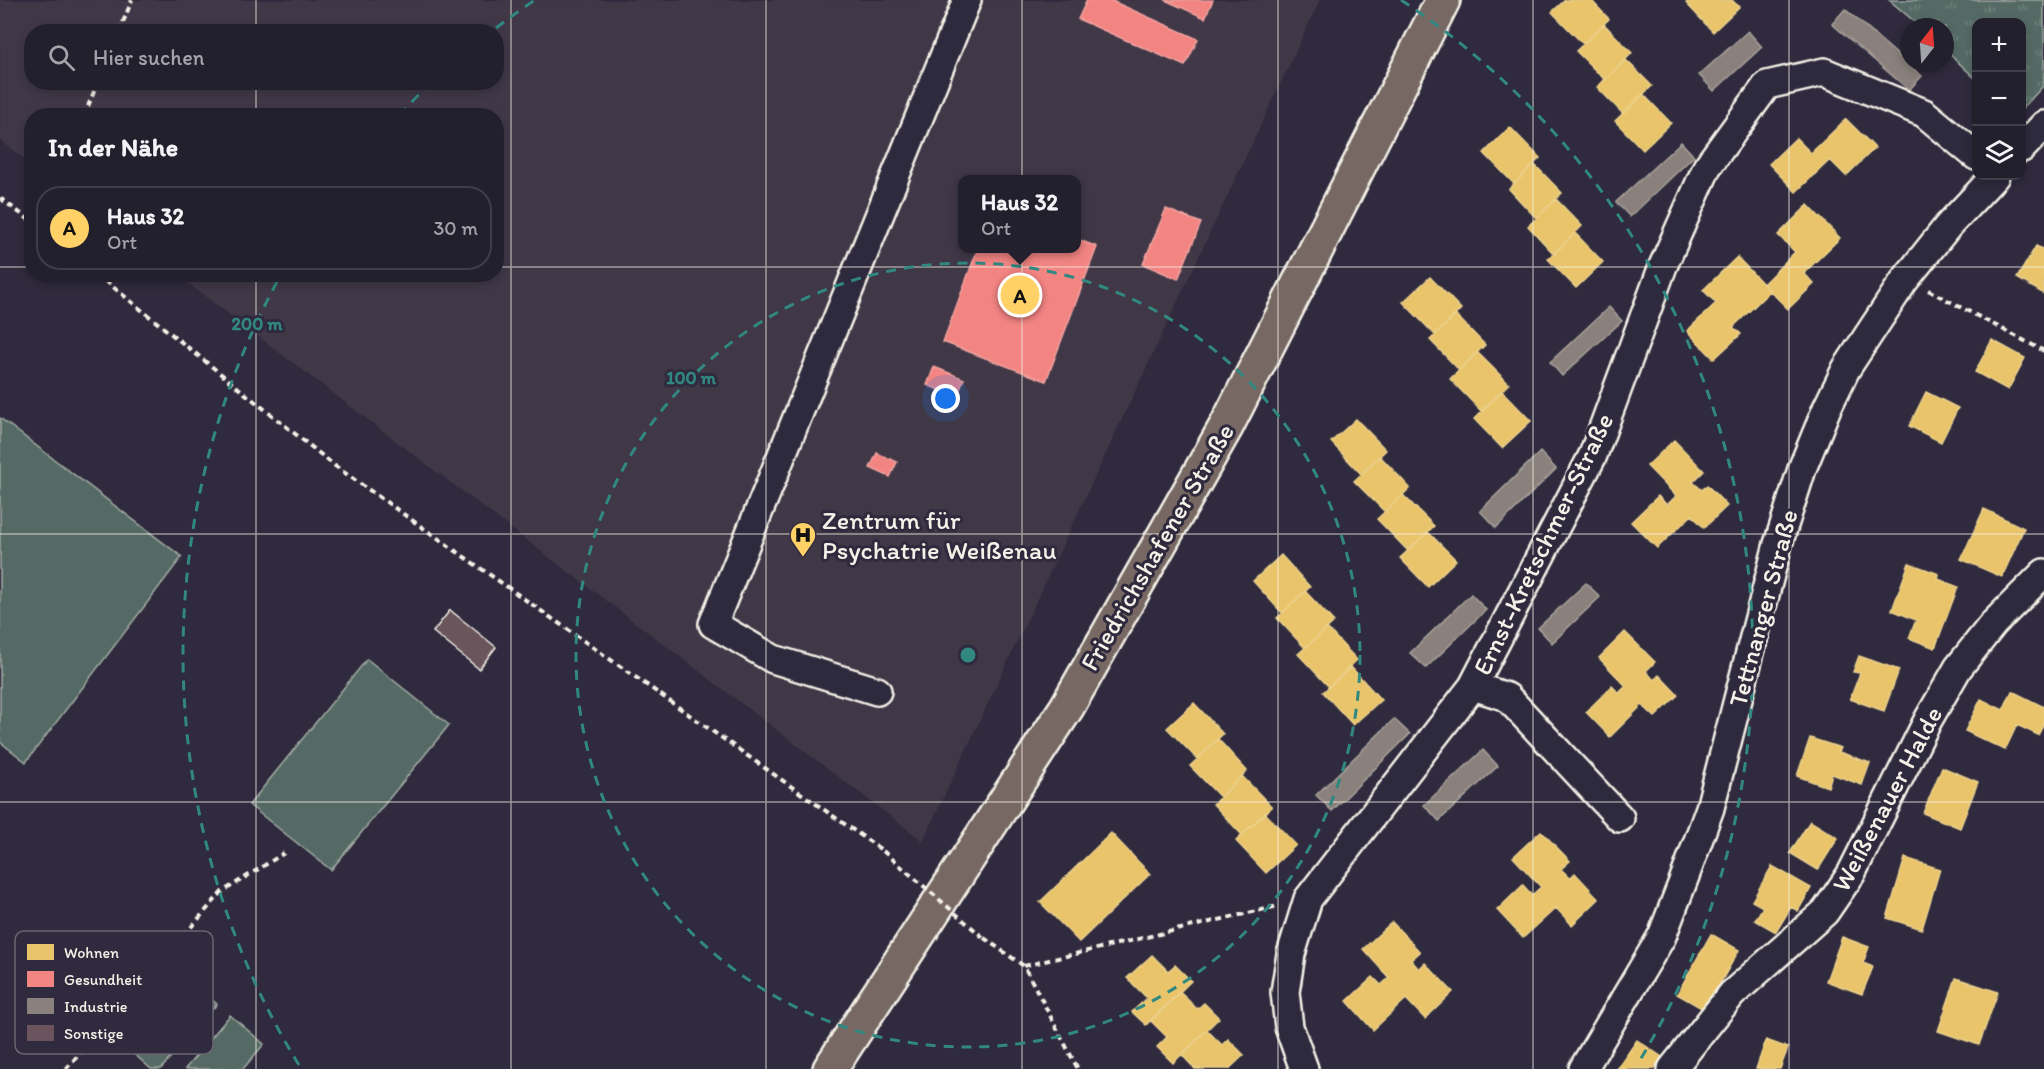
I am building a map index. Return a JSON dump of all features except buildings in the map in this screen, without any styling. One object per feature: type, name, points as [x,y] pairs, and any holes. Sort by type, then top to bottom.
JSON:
[{"type":"main road","name":"Friedrichshafener Straße","points":[[830,1069],[1067,706],[1227,425],[1443,0]]},
{"type":"street","points":[[877,692],[773,659],[713,624],[967,0]]},
{"type":"street","name":"Ernst-Kretschmer-Straße","points":[[1304,1069],[1288,1027],[1285,992],[1292,954],[1308,899],[1473,686],[1593,455],[1663,266],[1707,167],[1767,85],[1824,72],[1924,113],[1972,152]]},
{"type":"street","points":[[2026,144],[2044,125]]},
{"type":"street","name":"Tettnanger Straße","points":[[1583,1069],[1662,936],[1691,861],[1710,808],[1778,544],[1802,469],[1827,408],[1846,369],[1904,282],[1948,226],[2003,180]]},
{"type":"street","name":"Weißenauer Halde","points":[[1672,1069],[1732,994],[1825,912],[1851,874],[1928,720],[1958,668],[1993,624],[2044,573]]},
{"type":"street","points":[[1473,686],[1507,697],[1620,818]]},
{"type":"path","points":[[122,24],[132,0]]},
{"type":"path","points":[[87,108],[95,90]]},
{"type":"path","points":[[0,198],[24,216]]},
{"type":"path","points":[[107,282],[335,466],[883,851],[984,938],[1024,966],[1078,1069]]},
{"type":"path","points":[[1920,286],[2044,351]]},
{"type":"path","points":[[188,931],[222,892],[284,853]]},
{"type":"path","points":[[1024,966],[1308,899]]},
{"type":"path","points":[[66,1069],[79,1054]]},
{"type":"shaded area","name":"Zentrum für Psychatrie Weißenau","points":[[0,0],[1320,0],[923,841],[186,282],[504,282],[504,108],[24,108],[24,159],[0,140]]},
{"type":"green space","points":[[1889,0],[2044,0],[2044,85],[2026,105],[2026,18],[1972,18],[1972,75],[1954,58],[1954,18],[1910,18]]},
{"type":"green space","points":[[0,418],[182,557],[26,762],[0,742]]},
{"type":"green space","points":[[367,659],[449,725],[331,870],[249,805]]},
{"type":"green space","points":[[230,1015],[264,1044],[243,1069],[185,1069],[198,1054],[213,1054],[213,1035]]},
{"type":"green space","points":[[134,1054],[174,1054],[161,1069],[151,1069]]},
{"type":"place","name":"Haus 32","points":[[1020,295]]},
{"type":"place","name":"Zentrum für Psychatrie Weißenau","points":[[803,558]]}]
